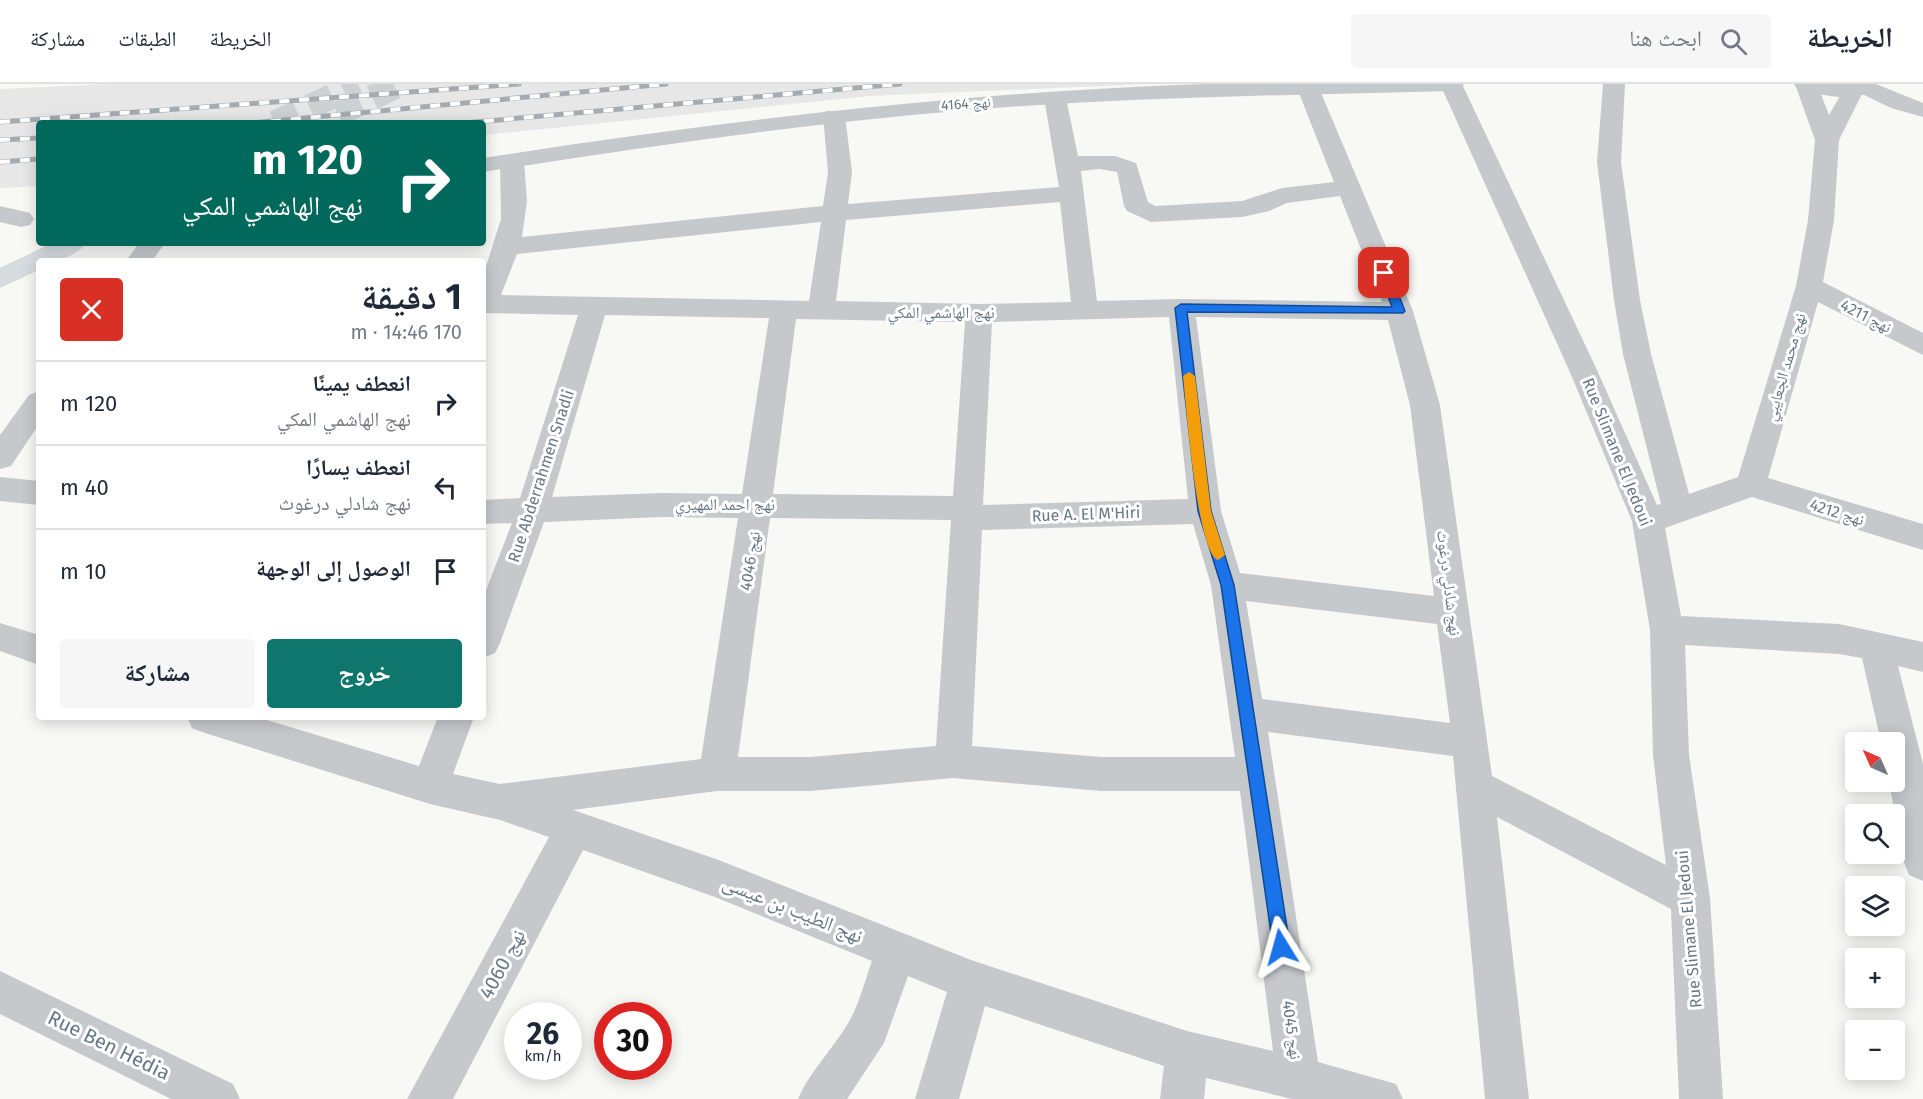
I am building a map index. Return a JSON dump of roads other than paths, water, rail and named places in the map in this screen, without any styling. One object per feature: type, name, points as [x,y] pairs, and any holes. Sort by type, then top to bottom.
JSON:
[{"type":"main road","points":[[0,254],[20,223]]},
{"type":"main road","points":[[43,258],[67,246]]},
{"type":"main road","points":[[0,279],[36,261]]},
{"type":"street","name":"Rue Slimane El Jedoui","points":[[1452,84],[1583,370],[1663,516],[1671,755],[1690,898],[1701,1099]]},
{"type":"street","name":"نهج 4164","points":[[486,165],[834,116],[1055,98],[1452,84]]},
{"type":"street","points":[[1614,84],[1610,162],[1627,300],[1663,516],[1751,485]]},
{"type":"street","points":[[1806,84],[1823,88],[1861,86],[1899,103],[1923,110]]},
{"type":"street","name":"نهج محمد الجعايبي","points":[[1751,485],[1809,286],[1821,220],[1827,140],[1806,84]]},
{"type":"street","name":"نهج محمد الجعايبي","points":[[1827,140],[1861,86]]},
{"type":"street","name":"نهج شادلي درغوث","points":[[1308,88],[1399,311],[1425,405],[1470,741],[1507,1099]]},
{"type":"street","points":[[1055,98],[1068,164],[1085,309]]},
{"type":"street","points":[[822,311],[840,172],[834,116]]},
{"type":"street","points":[[486,299],[508,247],[517,193],[512,161]]},
{"type":"street","points":[[1068,164],[1114,163],[1125,166],[1128,168],[1136,206],[1151,214],[1242,209],[1260,206],[1282,196],[1350,187]]},
{"type":"street","points":[[508,247],[836,213],[1071,194]]},
{"type":"street","name":"نهج 4211","points":[[1809,286],[1923,345]]},
{"type":"street","name":"نهج الهاشمي المكي","points":[[486,304],[979,313],[1181,308],[1399,311]]},
{"type":"street","name":"Rue Abderrahmen Snadli","points":[[486,635],[533,508],[594,307]]},
{"type":"street","name":"نهج 4045","points":[[1181,308],[1205,511],[1227,585],[1245,714],[1273,883],[1298,1077]]},
{"type":"street","name":"نهج 4046","points":[[717,774],[758,504],[784,311]]},
{"type":"street","points":[[953,761],[979,313]]},
{"type":"street","points":[[0,458],[36,406]]},
{"type":"street","name":"نهج 4212","points":[[1751,485],[1923,537]]},
{"type":"street","points":[[0,489],[36,493]]},
{"type":"street","name":"نهج احمد المهيري","points":[[486,512],[533,508],[758,504],[967,513]]},
{"type":"street","name":"Rue A. El M'Hiri","points":[[967,513],[1205,511]]},
{"type":"street","points":[[1227,585],[1453,612]]},
{"type":"street","points":[[1667,630],[1839,639],[1923,657]]},
{"type":"street","points":[[0,637],[36,649]]},
{"type":"street","points":[[1876,647],[1904,761],[1923,862]]},
{"type":"street","points":[[1245,714],[1470,741]]},
{"type":"street","name":"نهج الطيب بن عيسى","points":[[215,720],[430,787],[500,802],[716,878],[971,981],[1187,1052],[1298,1077],[1381,1099]]},
{"type":"street","points":[[430,787],[455,720]]},
{"type":"street","points":[[500,802],[717,774],[811,774],[953,761],[1101,774],[1255,774]]},
{"type":"street","points":[[1474,786],[1690,898]]},
{"type":"street","name":"نهج 4060","points":[[429,1099],[574,829]]},
{"type":"street","points":[[820,1099],[849,1061],[868,1028],[896,951]]},
{"type":"street","points":[[937,1099],[971,981]]},
{"type":"street","name":"Rue Ben Hédia","points":[[0,992],[218,1099]]},
{"type":"street","points":[[1182,1099],[1187,1052]]},
{"type":"tunnel","points":[[281,120],[358,84]]},
{"type":"tunnel","points":[[338,114],[400,84]]},
{"type":"railway","points":[[0,122],[519,84]]},
{"type":"railway","points":[[283,120],[666,84]]},
{"type":"railway","points":[[486,121],[900,84]]},
{"type":"railway","points":[[0,140],[36,138]]},
{"type":"railway","points":[[0,162],[36,159]]}]
